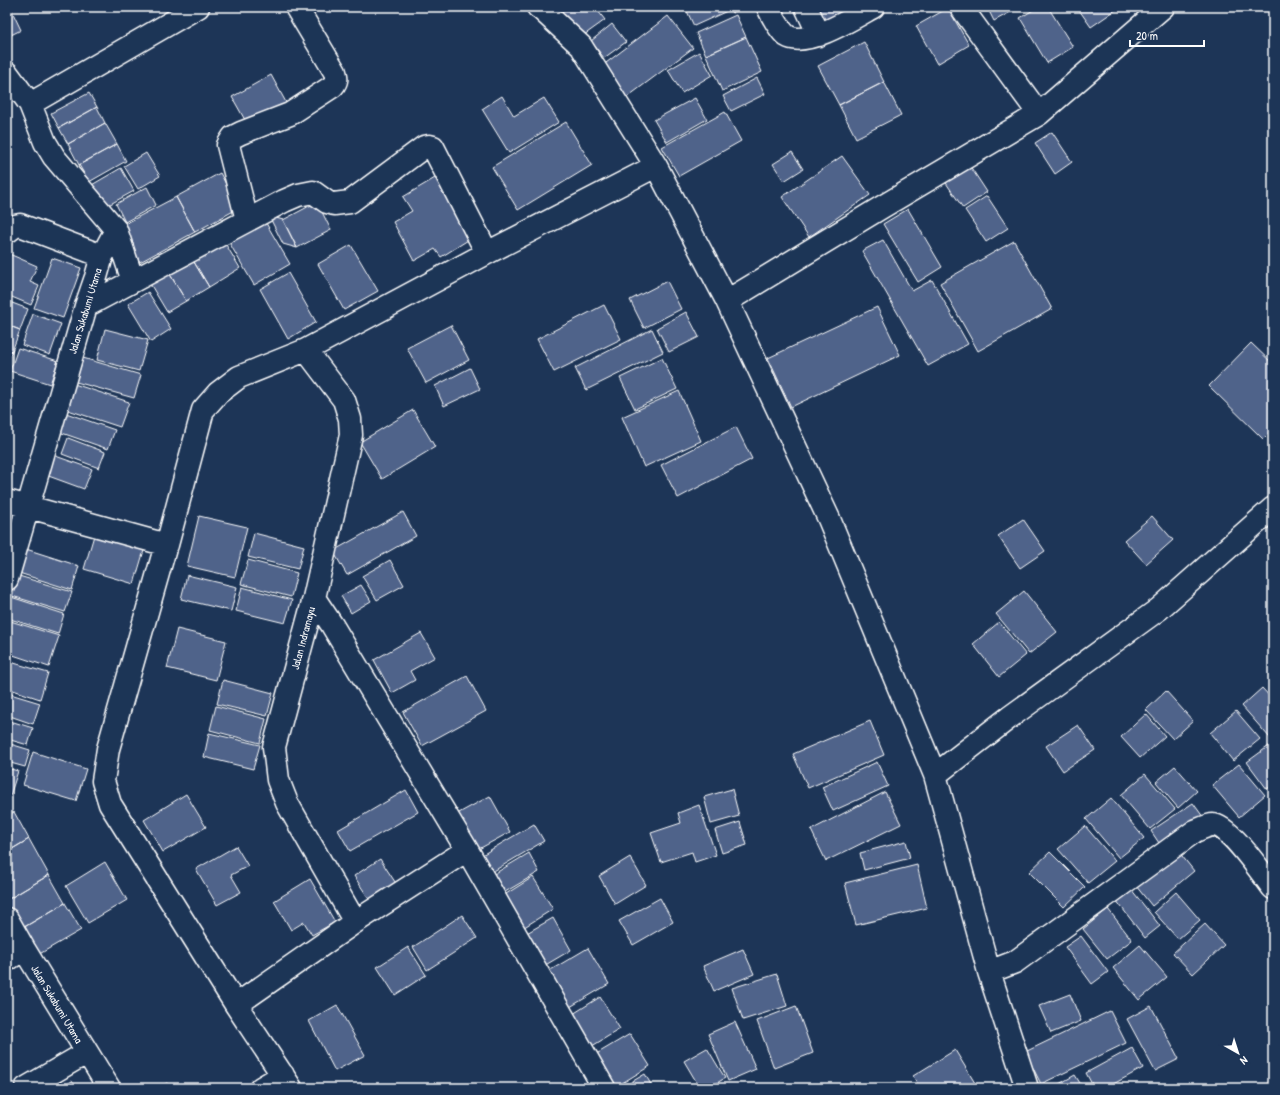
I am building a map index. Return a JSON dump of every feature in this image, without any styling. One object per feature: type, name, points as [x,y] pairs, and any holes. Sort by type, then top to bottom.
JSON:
[{"type":"street","points":[[30,104],[198,7]]},
{"type":"street","points":[[247,220],[228,145],[233,137],[290,114],[333,86],[337,78],[335,72],[296,7]]},
{"type":"street","points":[[538,7],[581,46],[656,166],[727,300],[829,519],[935,775],[989,972],[1027,1088]]},
{"type":"street","points":[[768,7],[783,33],[787,36],[797,38],[819,35],[873,7]]},
{"type":"street","points":[[806,7],[819,35]]},
{"type":"street","points":[[961,7],[1039,114]]},
{"type":"street","points":[[727,300],[1039,114],[1163,7]]},
{"type":"street","points":[[7,73],[30,104],[45,142],[54,157],[116,230],[132,281]]},
{"type":"street","points":[[86,306],[284,201],[313,192],[327,202],[334,204],[350,202],[424,147],[429,146],[433,147],[487,253]]},
{"type":"street","points":[[261,1088],[287,1082],[236,1005],[110,804],[103,781],[108,749],[167,545],[203,410],[218,393],[239,377],[306,350],[487,253],[656,166]]},
{"type":"street","points":[[7,232],[15,226],[20,225],[102,256]]},
{"type":"street","name":"Jalan Sukabumi Utama","points":[[7,579],[86,306],[102,256],[116,230]]},
{"type":"street","name":"Jalan Indramayu","points":[[306,350],[344,400],[350,419],[351,435],[314,598],[274,747],[278,780],[287,803],[355,922]]},
{"type":"street","points":[[7,501],[167,545]]},
{"type":"street","points":[[935,775],[1010,717],[1159,608],[1273,508]]},
{"type":"street","points":[[314,598],[332,625],[466,850],[604,1088]]},
{"type":"street","points":[[989,972],[1015,962],[1195,831],[1213,825],[1222,828],[1232,837],[1273,888]]},
{"type":"street","points":[[236,1005],[355,922],[466,850]]},
{"type":"street","name":"Jalan Sukabumi Utama","points":[[7,919],[15,955],[86,1053],[108,1088]]},
{"type":"street","points":[[26,1088],[86,1053]]},
{"type":"building","points":[[7,7],[10,7],[21,30],[7,37]]},
{"type":"building","points":[[568,7],[595,7],[605,20],[580,38],[561,12]]},
{"type":"building","points":[[685,7],[725,7],[727,11],[694,26]]},
{"type":"building","points":[[729,7],[743,7],[732,13]]},
{"type":"building","points":[[813,7],[858,7],[822,25]]},
{"type":"building","points":[[987,7],[1020,7],[994,21]]},
{"type":"building","points":[[1038,7],[1048,7],[1073,47],[1047,63],[1020,18]]},
{"type":"building","points":[[1077,7],[1120,7],[1091,27]]},
{"type":"building","points":[[948,8],[969,45],[937,64],[916,26]]},
{"type":"building","points":[[736,15],[746,37],[706,55],[696,33]]},
{"type":"building","points":[[668,16],[693,48],[626,98],[602,66]]},
{"type":"building","points":[[612,24],[626,42],[604,58],[591,41]]},
{"type":"building","points":[[746,37],[762,72],[722,91],[706,55]]},
{"type":"building","points":[[864,42],[884,82],[839,105],[818,66]]},
{"type":"building","points":[[699,52],[712,75],[682,93],[668,70]]},
{"type":"building","points":[[271,75],[288,106],[249,127],[232,97]]},
{"type":"building","points":[[757,78],[765,94],[731,111],[723,96]]},
{"type":"building","points":[[884,82],[901,115],[856,138],[839,105]]},
{"type":"building","points":[[89,93],[97,107],[59,128],[51,113]]},
{"type":"building","points":[[502,96],[514,116],[544,98],[559,122],[509,153],[482,109]]},
{"type":"building","points":[[695,98],[707,119],[667,142],[654,120]]},
{"type":"building","points":[[97,107],[105,123],[68,144],[59,128]]},
{"type":"building","points":[[725,112],[741,141],[679,176],[662,147]]},
{"type":"building","points":[[566,122],[592,165],[518,210],[492,167]]},
{"type":"building","points":[[105,123],[117,144],[79,165],[68,144]]},
{"type":"building","points":[[1052,132],[1072,162],[1055,174],[1035,143]]},
{"type":"building","points":[[117,144],[126,161],[89,182],[79,165]]},
{"type":"building","points":[[792,152],[803,169],[784,181],[773,164]]},
{"type":"building","points":[[146,153],[160,176],[138,189],[124,166]]},
{"type":"building","points":[[842,156],[870,195],[809,237],[782,197]]},
{"type":"building","points":[[966,160],[987,192],[963,208],[942,177]]},
{"type":"building","points":[[121,168],[134,191],[103,208],[90,186]]},
{"type":"building","points":[[220,173],[239,208],[195,232],[176,197]]},
{"type":"building","points":[[435,178],[473,237],[441,257],[435,249],[414,261],[393,222],[412,211],[403,197]]},
{"type":"building","points":[[147,187],[156,205],[125,222],[116,204]]},
{"type":"building","points":[[987,196],[1008,228],[986,242],[965,210]]},
{"type":"building","points":[[176,197],[195,232],[140,262],[121,226]]},
{"type":"building","points":[[317,202],[331,230],[297,248],[283,220]]},
{"type":"building","points":[[908,209],[942,267],[918,282],[883,224]]},
{"type":"building","points":[[269,216],[283,220],[297,248],[283,244]]},
{"type":"building","points":[[263,218],[290,264],[254,285],[227,239]]},
{"type":"building","points":[[222,238],[240,268],[209,287],[191,257]]},
{"type":"building","points":[[883,240],[912,291],[932,280],[968,344],[928,366],[862,251]]},
{"type":"building","points":[[1014,241],[1052,309],[978,351],[940,283]]},
{"type":"building","points":[[351,245],[378,291],[344,310],[318,264]]},
{"type":"building","points":[[7,253],[37,266],[30,282],[39,286],[31,305],[7,295]]},
{"type":"building","points":[[191,257],[209,287],[186,301],[168,271]]},
{"type":"building","points":[[52,258],[81,268],[63,318],[34,308]]},
{"type":"building","points":[[168,271],[186,301],[167,312],[149,282]]},
{"type":"building","points":[[288,273],[316,322],[288,339],[260,289]]},
{"type":"building","points":[[667,281],[681,309],[644,328],[630,300]]},
{"type":"building","points":[[148,292],[171,329],[151,342],[128,304]]},
{"type":"building","points":[[7,301],[28,309],[20,330],[7,325]]},
{"type":"building","points":[[604,305],[621,339],[554,372],[537,339]]},
{"type":"building","points":[[877,307],[900,355],[791,407],[768,358]]},
{"type":"building","points":[[686,312],[699,337],[669,352],[657,328]]},
{"type":"building","points":[[33,314],[61,324],[50,355],[22,345]]},
{"type":"building","points":[[7,325],[20,330],[12,351],[7,349]]},
{"type":"building","points":[[451,325],[469,360],[426,383],[407,348]]},
{"type":"building","points":[[105,329],[148,340],[139,371],[97,360]]},
{"type":"building","points":[[652,329],[663,352],[586,390],[575,368]]},
{"type":"building","points":[[1251,343],[1273,364],[1273,429],[1263,439],[1209,386]]},
{"type":"building","points":[[18,348],[58,361],[50,384],[10,371]]},
{"type":"building","points":[[7,349],[12,351],[7,362]]},
{"type":"building","points":[[83,358],[141,375],[134,398],[76,382]]},
{"type":"building","points":[[662,358],[677,389],[635,409],[620,378]]},
{"type":"building","points":[[470,368],[480,389],[444,406],[435,386]]},
{"type":"building","points":[[74,384],[129,402],[120,427],[65,409]]},
{"type":"building","points":[[679,391],[701,441],[644,467],[622,417]]},
{"type":"building","points":[[413,410],[435,447],[382,479],[360,442]]},
{"type":"building","points":[[66,413],[115,430],[108,449],[59,432]]},
{"type":"building","points":[[736,427],[752,459],[678,498],[661,465]]},
{"type":"building","points":[[68,438],[105,452],[99,468],[62,454]]},
{"type":"building","points":[[50,454],[92,469],[84,489],[43,474]]},
{"type":"building","points":[[403,512],[416,536],[347,575],[333,551]]},
{"type":"building","points":[[199,516],[247,527],[235,577],[187,566]]},
{"type":"building","points":[[1152,516],[1173,540],[1146,564],[1124,540]]},
{"type":"building","points":[[1023,519],[1045,551],[1020,568],[998,536]]},
{"type":"building","points":[[95,532],[145,547],[134,584],[84,569]]},
{"type":"building","points":[[254,533],[304,546],[298,569],[248,557]]},
{"type":"building","points":[[26,549],[79,566],[72,590],[19,573]]},
{"type":"building","points":[[248,560],[297,573],[291,597],[241,584]]},
{"type":"building","points":[[390,560],[404,585],[377,600],[362,576]]},
{"type":"building","points":[[187,575],[237,587],[231,611],[181,599]]},
{"type":"building","points":[[19,576],[72,592],[65,612],[12,596]]},
{"type":"building","points":[[361,585],[371,601],[351,613],[341,596]]},
{"type":"building","points":[[242,587],[292,600],[285,623],[236,611]]},
{"type":"building","points":[[1024,591],[1057,632],[1029,654],[996,614]]},
{"type":"building","points":[[11,597],[64,614],[58,634],[7,618],[7,609]]},
{"type":"building","points":[[7,620],[59,636],[49,667],[7,653]]},
{"type":"building","points":[[999,622],[1026,655],[999,677],[973,644]]},
{"type":"building","points":[[177,629],[226,641],[216,680],[167,668]]},
{"type":"building","points":[[421,633],[435,657],[410,671],[415,680],[392,693],[374,660]]},
{"type":"building","points":[[7,661],[48,673],[40,699],[7,688]]},
{"type":"building","points":[[467,676],[486,711],[422,746],[403,712]]},
{"type":"building","points":[[223,680],[273,693],[267,716],[217,704]]},
{"type":"building","points":[[1262,688],[1273,700],[1273,735],[1270,738],[1242,706]]},
{"type":"building","points":[[1166,691],[1193,721],[1173,739],[1146,710]]},
{"type":"building","points":[[7,693],[40,703],[33,724],[7,715]]},
{"type":"building","points":[[216,706],[266,719],[260,743],[210,730]]},
{"type":"building","points":[[1236,711],[1260,739],[1233,761],[1210,733]]},
{"type":"building","points":[[1146,714],[1165,736],[1140,758],[1121,737]]},
{"type":"building","points":[[7,720],[33,728],[28,745],[7,739]]},
{"type":"building","points":[[870,721],[884,755],[808,788],[793,754]]},
{"type":"building","points":[[1078,725],[1095,750],[1063,771],[1046,746]]},
{"type":"building","points":[[209,733],[260,745],[253,769],[204,757]]},
{"type":"building","points":[[7,743],[30,750],[25,767],[7,762]]},
{"type":"building","points":[[1273,743],[1273,785],[1267,789],[1247,762]]},
{"type":"building","points":[[33,752],[86,769],[76,801],[23,785]]},
{"type":"building","points":[[877,762],[888,786],[833,811],[822,787]]},
{"type":"building","points":[[1239,764],[1265,795],[1239,817],[1212,785]]},
{"type":"building","points":[[1175,766],[1197,791],[1178,808],[1156,782]]},
{"type":"building","points":[[7,768],[18,771],[8,802],[7,801]]},
{"type":"building","points":[[1145,774],[1175,809],[1150,829],[1121,795]]},
{"type":"building","points":[[732,789],[739,816],[711,824],[704,797]]},
{"type":"building","points":[[406,790],[418,812],[350,851],[338,830]]},
{"type":"building","points":[[885,792],[901,824],[826,861],[811,830]]},
{"type":"building","points":[[186,794],[206,827],[163,852],[144,820]]},
{"type":"building","points":[[490,796],[510,832],[477,850],[457,814]]},
{"type":"building","points":[[1111,798],[1144,838],[1119,858],[1086,819]]},
{"type":"building","points":[[1193,803],[1206,821],[1163,849],[1151,831]]},
{"type":"building","points":[[699,805],[716,855],[695,862],[692,852],[661,862],[651,833],[681,823],[678,813]]},
{"type":"building","points":[[14,812],[29,839],[7,852],[7,816]]},
{"type":"building","points":[[740,822],[747,845],[722,853],[715,830]]},
{"type":"building","points":[[534,824],[544,841],[487,875],[477,858]]},
{"type":"building","points":[[1085,826],[1115,861],[1088,883],[1058,849]]},
{"type":"building","points":[[29,839],[49,875],[7,900],[7,852]]},
{"type":"building","points":[[906,841],[910,858],[864,870],[860,853]]},
{"type":"building","points":[[236,846],[248,866],[231,875],[241,892],[217,905],[196,869]]},
{"type":"building","points":[[1178,851],[1194,871],[1152,906],[1136,886]]},
{"type":"building","points":[[1050,852],[1085,887],[1064,907],[1029,872]]},
{"type":"building","points":[[529,853],[539,872],[505,892],[494,874]]},
{"type":"building","points":[[630,857],[646,885],[615,904],[599,876]]},
{"type":"building","points":[[380,859],[399,888],[373,905],[354,876]]},
{"type":"building","points":[[105,862],[127,900],[88,923],[66,886]]},
{"type":"building","points":[[917,865],[927,908],[856,925],[845,883]]},
{"type":"building","points":[[49,875],[65,903],[21,929],[7,904],[7,900]]},
{"type":"building","points":[[533,877],[553,909],[518,931],[498,899]]},
{"type":"building","points":[[310,879],[335,922],[312,935],[304,922],[291,930],[274,901]]},
{"type":"building","points":[[1131,889],[1160,926],[1145,938],[1116,900]]},
{"type":"building","points":[[1176,892],[1200,920],[1178,939],[1154,912]]},
{"type":"building","points":[[660,898],[673,922],[633,945],[619,921]]},
{"type":"building","points":[[65,903],[81,930],[36,956],[21,929]]},
{"type":"building","points":[[1108,909],[1132,940],[1107,959],[1083,929]]},
{"type":"building","points":[[462,915],[477,938],[427,970],[413,947]]},
{"type":"building","points":[[553,918],[571,950],[537,970],[518,938]]},
{"type":"building","points":[[1205,924],[1224,945],[1193,974],[1173,953]]},
{"type":"building","points":[[1081,936],[1108,972],[1092,984],[1065,947]]},
{"type":"building","points":[[1140,945],[1167,977],[1139,1000],[1113,968]]},
{"type":"building","points":[[408,947],[426,975],[395,995],[377,967]]},
{"type":"building","points":[[588,948],[609,984],[570,1007],[549,971]]},
{"type":"building","points":[[743,949],[754,974],[714,991],[703,966]]},
{"type":"building","points":[[777,974],[787,1006],[743,1020],[732,988]]},
{"type":"building","points":[[1070,994],[1081,1021],[1051,1033],[1039,1006]]},
{"type":"building","points":[[600,997],[620,1029],[584,1051],[565,1019]]},
{"type":"building","points":[[337,1005],[365,1055],[335,1071],[309,1021]]},
{"type":"building","points":[[796,1006],[813,1053],[774,1068],[757,1021]]},
{"type":"building","points":[[1151,1006],[1179,1059],[1155,1071],[1127,1019]]},
{"type":"building","points":[[1110,1011],[1126,1043],[1041,1084],[1025,1052]]},
{"type":"building","points":[[735,1022],[756,1069],[728,1081],[708,1034]]},
{"type":"building","points":[[630,1034],[650,1066],[614,1088],[593,1056]]},
{"type":"building","points":[[707,1048],[725,1078],[709,1088],[700,1088],[684,1061]]},
{"type":"building","points":[[1132,1048],[1143,1068],[1106,1088],[1094,1088],[1086,1073]]},
{"type":"building","points":[[955,1050],[978,1088],[920,1088],[913,1076]]},
{"type":"building","points":[[645,1074],[653,1088],[621,1088]]},
{"type":"building","points":[[1075,1075],[1083,1088],[1052,1088]]},
{"type":"building","points":[[72,1081],[76,1088],[61,1088]]},
{"type":"building","points":[[167,1083],[171,1088],[159,1088]]}]
